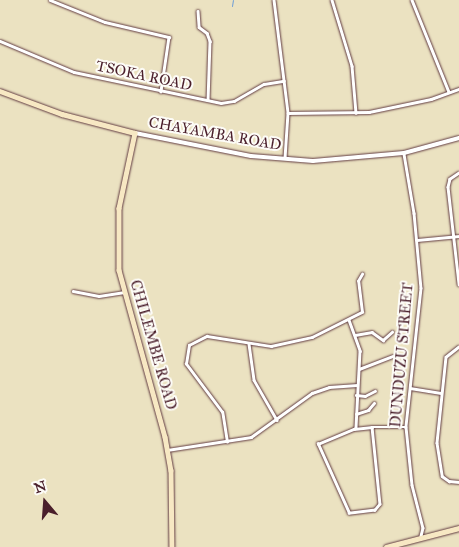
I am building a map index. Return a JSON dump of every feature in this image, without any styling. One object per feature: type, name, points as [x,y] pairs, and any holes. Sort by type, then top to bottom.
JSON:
[{"type":"main road","name":"CHAYAMBA ROAD","points":[[0,91],[62,114],[135,133]]},
{"type":"main road","name":"CHILEMBE ROAD","points":[[135,133],[118,220],[118,256],[123,292],[160,414],[171,470],[171,547]]},
{"type":"main road","points":[[386,547],[459,528]]},
{"type":"street","points":[[51,0],[105,22],[169,37],[161,91]]},
{"type":"street","points":[[274,0],[288,113],[284,160]]},
{"type":"street","points":[[332,0],[352,66],[356,113]]},
{"type":"street","points":[[412,0],[449,92]]},
{"type":"street","points":[[198,11],[199,27],[207,34],[210,41],[208,100]]},
{"type":"street","name":"TSOKA ROAD","points":[[0,41],[74,72],[208,100],[231,102],[261,85],[284,81]]},
{"type":"street","points":[[288,113],[356,113],[423,101],[459,89]]},
{"type":"street","name":"CHAYAMBA ROAD","points":[[135,133],[251,156],[284,160],[344,160],[404,153],[459,138]]},
{"type":"street","name":"DUNDUZU STREET","points":[[404,153],[417,240],[420,314],[406,427],[412,485],[423,528]]},
{"type":"street","points":[[459,174],[450,178],[448,185],[452,236],[459,284]]},
{"type":"street","points":[[417,240],[459,236]]},
{"type":"street","points":[[227,442],[222,412],[187,368],[186,352],[192,342],[203,337],[271,346],[302,341],[349,320],[363,309],[358,281],[362,274]]},
{"type":"street","points":[[74,291],[99,296],[123,292]]},
{"type":"street","points":[[349,320],[360,351],[356,395],[356,428]]},
{"type":"street","points":[[355,334],[372,332],[384,340],[392,332]]},
{"type":"street","points":[[249,344],[254,380],[277,420]]},
{"type":"street","points":[[459,347],[446,357],[437,427],[439,468],[446,480],[459,482]]},
{"type":"street","points":[[359,369],[393,356]]},
{"type":"street","points":[[167,450],[227,442],[257,435],[317,391],[357,385]]},
{"type":"street","points":[[410,388],[441,393]]},
{"type":"street","points":[[356,395],[364,396],[376,390]]},
{"type":"street","points":[[356,414],[368,410],[374,404]]},
{"type":"street","points":[[372,427],[380,504],[375,510],[351,514],[345,508],[318,447],[326,438],[356,428],[372,427],[406,427]]},
{"type":"street","points":[[418,539],[423,528],[432,535]]},
{"type":"waterway","points":[[232,6],[233,0]]}]
